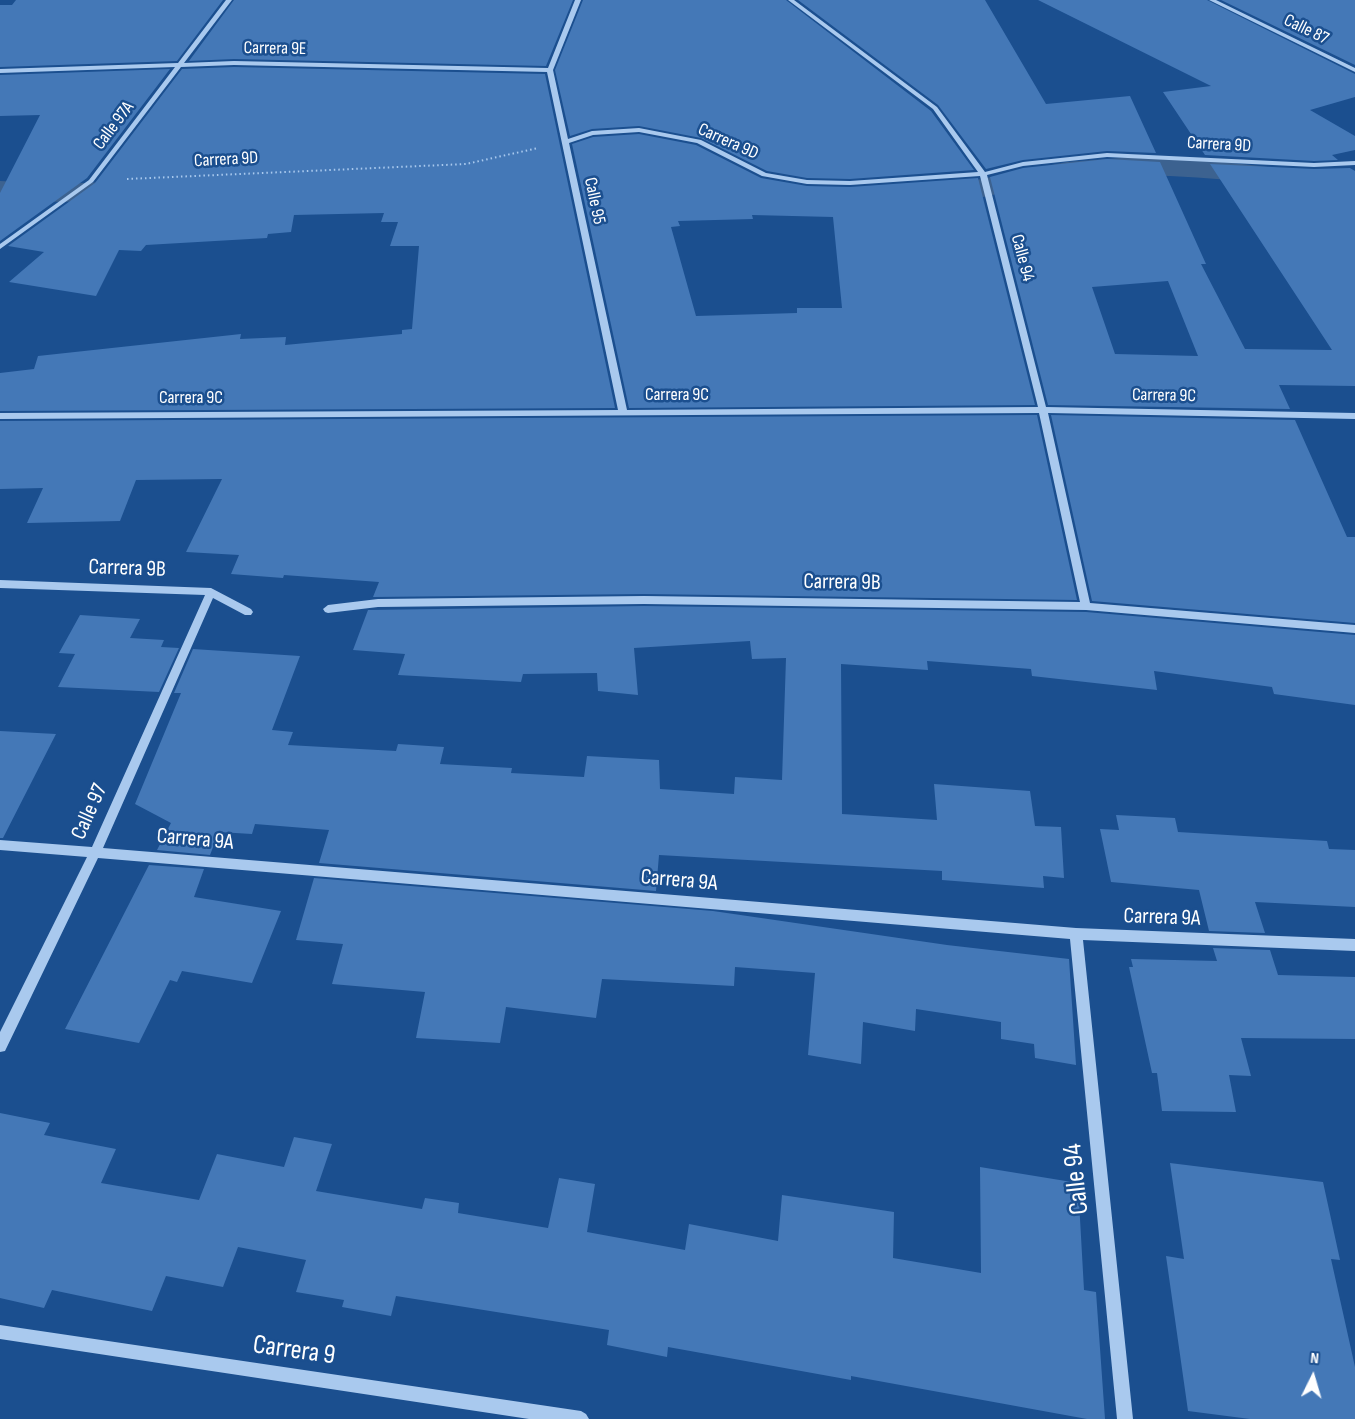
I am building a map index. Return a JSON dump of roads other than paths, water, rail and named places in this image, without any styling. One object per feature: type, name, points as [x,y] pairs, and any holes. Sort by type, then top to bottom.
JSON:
[{"type":"street","name":"Calle 97A","points":[[0,247],[91,181],[229,0]]},
{"type":"street","points":[[550,70],[578,0]]},
{"type":"street","name":"Calle 94","points":[[791,0],[935,108],[984,176],[1043,410],[1086,606]]},
{"type":"street","name":"Calle 87","points":[[1212,0],[1355,70]]},
{"type":"street","name":"Carrera 9E","points":[[0,71],[246,63],[550,70]]},
{"type":"street","name":"Calle 95","points":[[550,70],[623,412]]},
{"type":"street","name":"Carrera 9D","points":[[565,144],[592,133],[639,130],[699,141],[764,175],[807,182],[849,183],[984,176],[1023,164],[1107,155],[1314,165],[1355,163]]},
{"type":"street","name":"Carrera 9C","points":[[0,416],[1043,410],[1355,416]]},
{"type":"street","name":"Carrera 9B","points":[[0,584],[211,592],[248,612]]},
{"type":"street","name":"Calle 97","points":[[0,1046],[96,851],[211,592]]},
{"type":"street","name":"Carrera 9B","points":[[328,609],[378,603],[644,600],[1086,606],[1355,629]]},
{"type":"street","name":"Carrera 9A","points":[[0,845],[96,851],[1076,934],[1355,945]]},
{"type":"street","name":"Calle 94","points":[[1076,934],[1125,1419]]},
{"type":"street","name":"Carrera 9","points":[[0,1332],[581,1419]]},
{"type":"waterway","points":[[926,199],[1067,171],[1121,167],[1222,170],[1355,190]]},
{"type":"waterway","points":[[0,190],[63,193],[147,189]]}]
